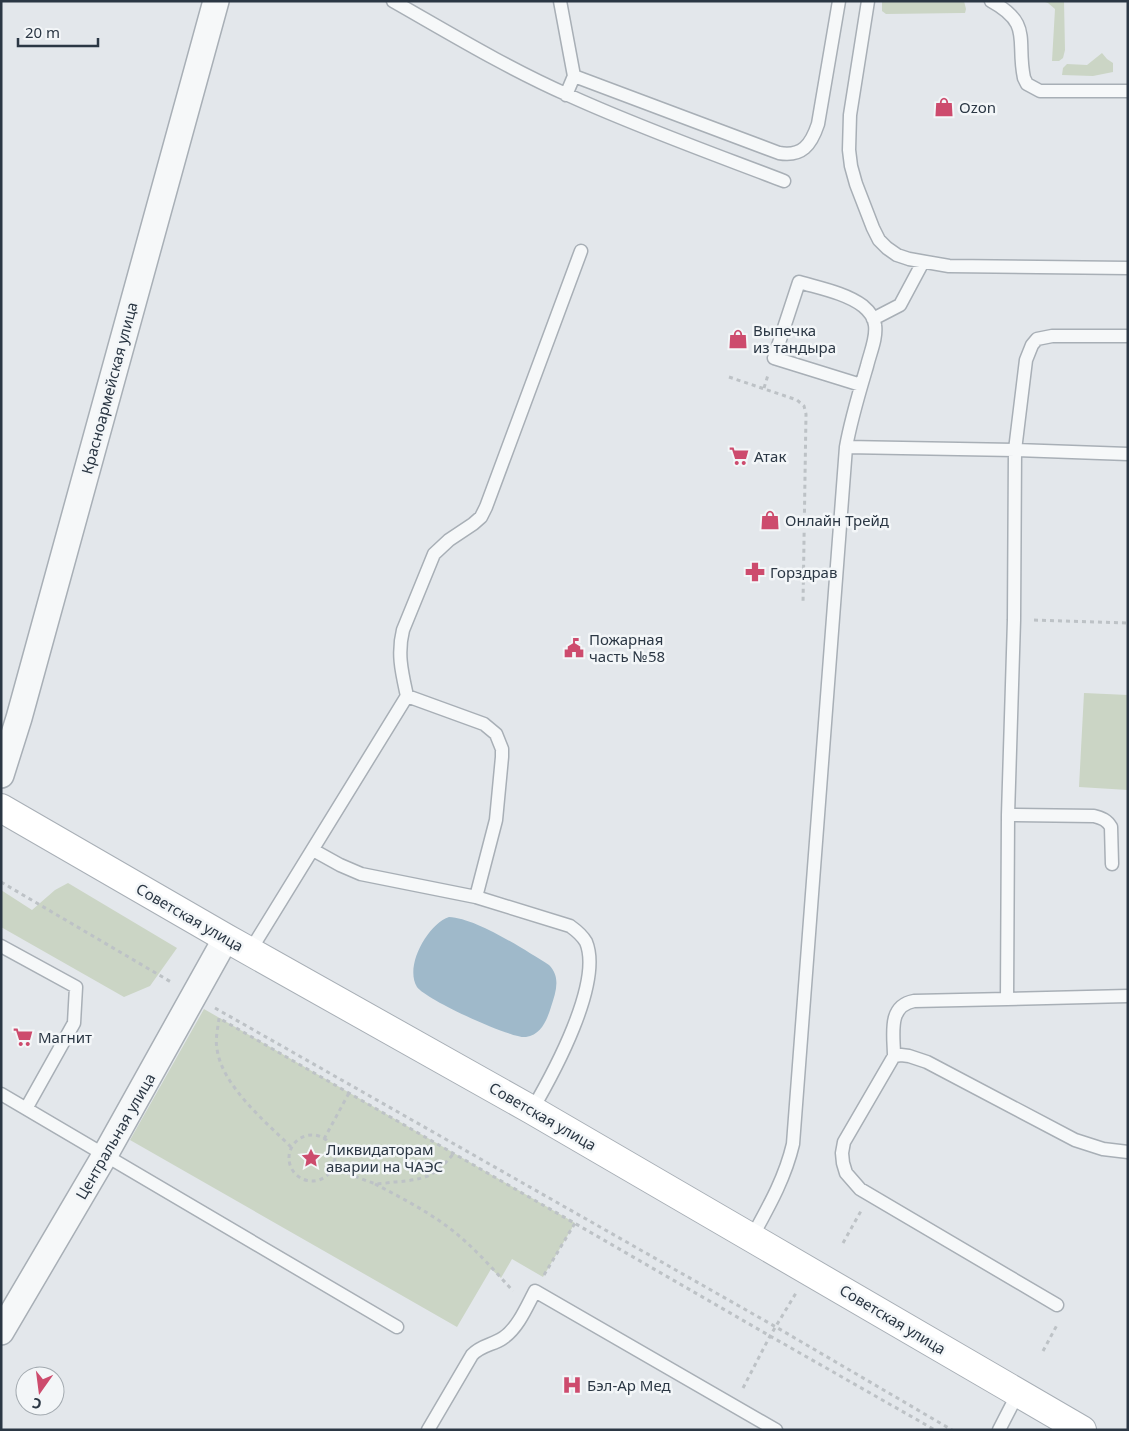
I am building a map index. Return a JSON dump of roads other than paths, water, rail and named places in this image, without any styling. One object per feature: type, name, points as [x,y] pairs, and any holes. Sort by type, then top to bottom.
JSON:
[{"type":"main road","name":"Советская улица","points":[[1,808],[226,938],[532,1110],[1082,1430]]},
{"type":"street","name":"Красноармейская улица","points":[[1,775],[19,718],[216,1]]},
{"type":"street","name":"Центральная улица","points":[[1,1332],[105,1155],[226,938]]},
{"type":"lane","points":[[393,1],[502,63],[566,95],[784,181]]},
{"type":"lane","points":[[560,1],[574,76],[566,95]]},
{"type":"lane","points":[[574,76],[779,153],[790,154],[798,152],[810,142],[818,124],[839,1]]},
{"type":"lane","points":[[868,1],[850,115],[849,150],[851,166],[872,228],[879,240],[897,255],[949,266],[1128,268]]},
{"type":"lane","points":[[991,1],[1017,20],[1020,30],[1024,78],[1027,84],[1033,88],[1048,91],[1128,91]]},
{"type":"lane","points":[[250,951],[408,696],[399,652],[406,621],[434,554],[449,540],[481,517],[486,507],[581,251]]},
{"type":"lane","points":[[873,318],[900,306],[923,262]]},
{"type":"lane","points":[[752,1237],[784,1176],[796,1126],[846,447],[875,333],[873,318],[869,312],[856,302],[799,282],[774,358],[861,386]]},
{"type":"lane","points":[[1007,999],[1008,815],[1014,620],[1015,450],[1026,360],[1032,345],[1037,340],[1045,337],[1062,335],[1128,336]]},
{"type":"lane","points":[[846,447],[1128,454]]},
{"type":"lane","points":[[408,696],[484,724],[491,728],[500,741],[502,757],[499,806],[476,897]]},
{"type":"lane","points":[[1008,815],[1094,816],[1102,818],[1111,827],[1112,864]]},
{"type":"lane","points":[[313,850],[340,865],[366,876],[476,897],[570,926],[579,932],[585,941],[588,951],[589,974],[577,1017],[564,1052],[532,1110]]},
{"type":"lane","points":[[1,946],[76,987],[74,1023],[27,1107]]},
{"type":"lane","points":[[1057,1305],[860,1189],[846,1173],[842,1153],[844,1142],[894,1056],[894,1022],[897,1010],[901,1005],[914,1001],[1128,996]]},
{"type":"lane","points":[[894,1056],[909,1056],[927,1062],[1087,1145],[1128,1152]]},
{"type":"lane","points":[[1,1094],[27,1107],[397,1327]]},
{"type":"lane","points":[[428,1430],[472,1355],[478,1348],[509,1333],[535,1291],[776,1430]]},
{"type":"lane","points":[[1000,1430],[1018,1393]]},
{"type":"water","points":[[449,917],[473,923],[500,936],[549,965],[553,970],[556,980],[554,996],[545,1022],[536,1033],[526,1037],[504,1032],[451,1009],[423,993],[417,987],[414,978],[414,968],[420,947],[433,928]]},
{"type":"place","name":"Ozon","points":[[944,107]]},
{"type":"place","name":"Выпечка из тандыра","points":[[738,339]]},
{"type":"place","name":"Атак","points":[[739,456]]},
{"type":"place","name":"Онлайн Трейд","points":[[770,520]]},
{"type":"place","name":"Горздрав","points":[[755,572]]},
{"type":"place","name":"Пожарная часть №58","points":[[574,648]]},
{"type":"place","name":"Магнит","points":[[23,1037]]},
{"type":"place","name":"Ликвидаторам аварии на ЧАЭС","points":[[311,1158]]},
{"type":"place","name":"Бэл-Ар Мед","points":[[572,1385]]}]
